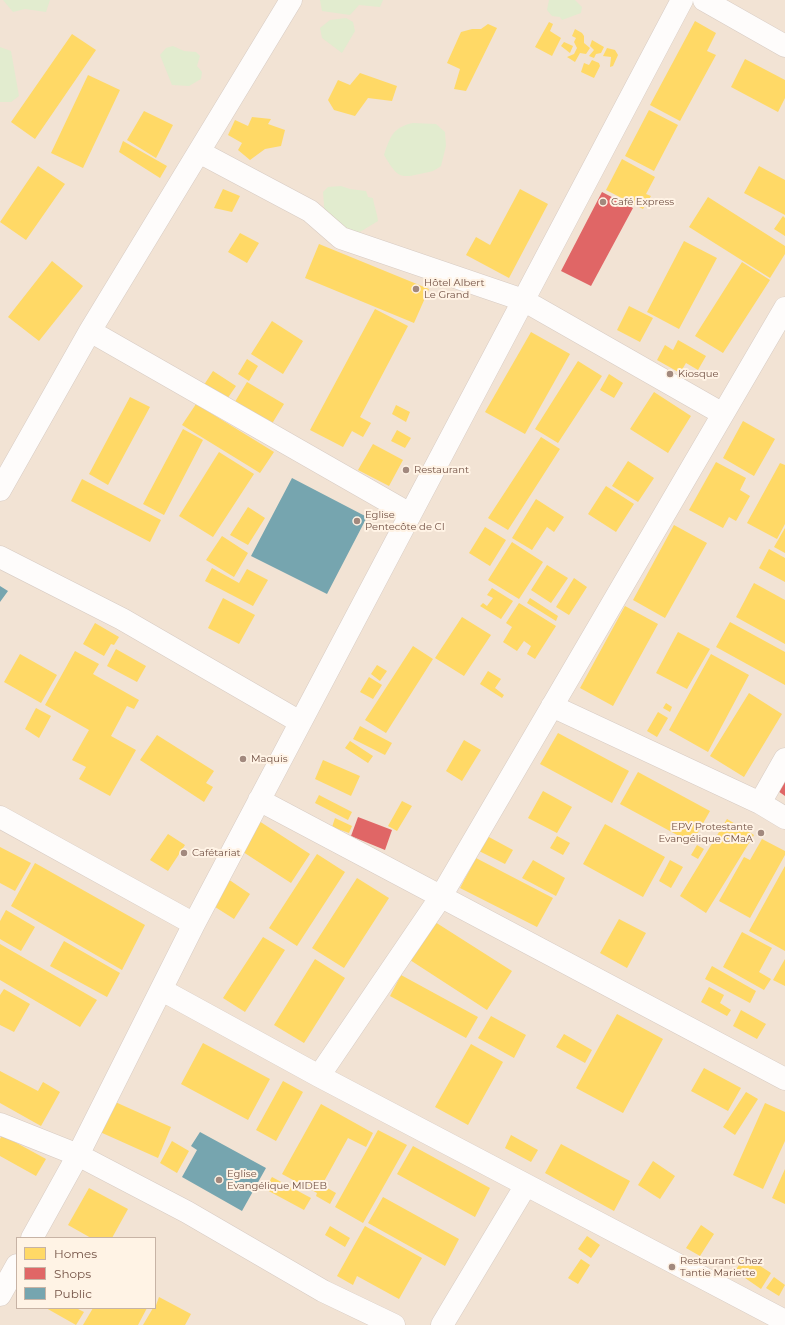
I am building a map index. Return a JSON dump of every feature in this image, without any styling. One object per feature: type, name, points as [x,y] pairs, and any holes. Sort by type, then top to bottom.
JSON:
[{"type":"street","points":[[0,490],[90,331],[291,0]]},
{"type":"street","points":[[33,1237],[78,1155],[194,924],[259,800],[682,0]]},
{"type":"street","points":[[704,0],[785,46]]},
{"type":"street","points":[[199,152],[310,211],[341,238],[523,300],[723,414]]},
{"type":"street","points":[[319,1076],[440,898],[785,310]]},
{"type":"street","points":[[90,331],[410,514]]},
{"type":"street","points":[[0,557],[122,619],[300,722]]},
{"type":"street","points":[[552,706],[760,803],[785,818]]},
{"type":"street","points":[[760,803],[785,759]]},
{"type":"street","points":[[259,800],[440,898],[785,1079]]},
{"type":"street","points":[[0,817],[194,924]]},
{"type":"street","points":[[162,990],[319,1076],[785,1321]]},
{"type":"street","points":[[0,1124],[78,1155],[187,1212],[323,1291],[394,1325]]},
{"type":"street","points":[[442,1325],[526,1185]]},
{"type":"street","points":[[0,1295],[16,1267]]},
{"type":"shaded area","points":[[0,0],[785,0],[785,1325],[0,1325]]},
{"type":"green space","points":[[3,0],[50,0],[46,12],[25,9],[13,12]]},
{"type":"green space","points":[[320,0],[383,0],[380,7],[359,5],[350,15],[322,11]]},
{"type":"green space","points":[[549,0],[575,0],[582,7],[581,13],[562,20],[560,17],[552,16],[547,10]]},
{"type":"green space","points":[[346,18],[353,22],[355,31],[342,53],[322,38],[320,28],[330,20]]},
{"type":"green space","points":[[173,46],[184,51],[196,52],[200,56],[197,66],[202,72],[201,79],[189,86],[172,85],[160,55],[166,48]]},
{"type":"green space","points":[[0,47],[11,51],[19,96],[11,102],[0,102]]},
{"type":"green space","points":[[413,123],[436,124],[445,132],[446,146],[441,166],[429,172],[404,176],[396,172],[384,155],[393,134],[401,127]]},
{"type":"green space","points":[[341,186],[366,191],[368,197],[373,198],[378,221],[355,235],[325,219],[323,192],[328,187]]},
{"type":"building: Homes","points":[[695,21],[716,33],[707,51],[716,55],[680,121],[650,105]]},
{"type":"building: Homes","points":[[549,22],[553,24],[550,31],[561,38],[552,56],[535,47]]},
{"type":"building: Homes","points":[[488,24],[497,28],[466,91],[454,89],[460,69],[447,63],[461,32],[472,29],[481,29]]},
{"type":"building: Homes","points":[[575,29],[582,33],[584,36],[584,43],[590,48],[586,54],[580,53],[575,62],[567,57],[574,54],[577,48],[574,42],[576,38],[572,36]]},
{"type":"building: Homes","points":[[72,34],[96,50],[35,139],[11,122]]},
{"type":"building: Homes","points":[[592,40],[604,47],[601,53],[596,54],[594,58],[589,56],[594,50],[590,46]]},
{"type":"building: Homes","points":[[564,42],[573,46],[570,53],[561,46]]},
{"type":"building: Homes","points":[[607,48],[615,50],[618,55],[613,66],[610,67],[611,57],[603,56]]},
{"type":"building: Homes","points":[[745,59],[785,80],[785,98],[778,112],[731,87]]},
{"type":"building: Homes","points":[[592,60],[599,63],[600,66],[594,78],[581,72],[584,63],[589,65]]},
{"type":"building: Homes","points":[[360,73],[397,86],[392,101],[368,98],[355,116],[334,110],[328,100],[338,80],[350,85]]},
{"type":"building: Homes","points":[[88,75],[120,90],[83,168],[51,153]]},
{"type":"building: Homes","points":[[649,110],[678,125],[654,171],[625,156]]},
{"type":"building: Homes","points":[[144,111],[173,125],[156,158],[127,140]]},
{"type":"building: Homes","points":[[252,117],[271,119],[268,124],[285,130],[281,146],[265,149],[250,160],[238,150],[242,143],[228,135],[235,120],[248,126]]},
{"type":"building: Homes","points":[[123,141],[167,166],[160,178],[119,152]]},
{"type":"building: Homes","points":[[622,159],[655,177],[646,194],[651,196],[643,209],[606,190]]},
{"type":"building: Homes","points":[[38,166],[65,184],[26,240],[0,222]]},
{"type":"building: Homes","points":[[759,166],[785,180],[785,215],[744,193]]},
{"type":"building: Homes","points":[[223,189],[240,196],[232,212],[214,208]]},
{"type":"building: Homes","points":[[520,189],[548,204],[509,278],[466,255],[476,237],[490,245]]},
{"type":"building: Homes","points":[[708,197],[785,246],[785,254],[770,278],[689,227]]},
{"type":"building: Homes","points":[[783,216],[785,218],[785,236],[774,229]]},
{"type":"building: Homes","points":[[240,233],[259,243],[247,263],[228,252]]},
{"type":"building: Homes","points":[[684,241],[717,258],[679,329],[647,312]]},
{"type":"building: Homes","points":[[319,244],[429,289],[414,323],[305,278]]},
{"type":"building: Homes","points":[[52,261],[83,286],[39,341],[8,317]]},
{"type":"building: Homes","points":[[742,262],[770,280],[723,353],[695,336]]},
{"type":"building: Homes","points":[[629,306],[653,318],[640,342],[617,330]]},
{"type":"building: Homes","points":[[375,309],[408,326],[360,417],[371,423],[363,437],[352,431],[343,447],[310,430]]},
{"type":"building: Homes","points":[[272,321],[303,341],[283,374],[251,354]]},
{"type":"building: Homes","points":[[531,332],[570,354],[525,434],[485,412]]},
{"type":"building: Homes","points":[[678,340],[706,356],[698,370],[686,363],[680,373],[657,360],[665,345],[673,350]]},
{"type":"building: Homes","points":[[247,359],[258,366],[249,381],[238,374]]},
{"type":"building: Homes","points":[[578,361],[602,376],[558,443],[535,429]]},
{"type":"building: Homes","points":[[213,371],[236,386],[225,402],[202,388]]},
{"type":"building: Homes","points":[[609,374],[623,383],[614,398],[600,390]]},
{"type":"building: Homes","points":[[247,382],[284,404],[270,427],[233,405]]},
{"type":"building: Homes","points":[[654,392],[691,416],[668,453],[630,429]]},
{"type":"building: Homes","points":[[130,397],[150,407],[108,485],[89,474]]},
{"type":"building: Homes","points":[[196,404],[274,452],[260,473],[182,425]]},
{"type":"building: Homes","points":[[396,405],[410,412],[406,422],[392,414]]},
{"type":"building: Homes","points":[[743,421],[775,439],[754,476],[723,458]]},
{"type":"building: Homes","points":[[183,429],[203,440],[164,515],[143,504]]},
{"type":"building: Homes","points":[[397,430],[411,438],[405,448],[391,441]]},
{"type":"building: Homes","points":[[541,437],[560,449],[508,530],[488,518]]},
{"type":"building: Homes","points":[[373,444],[403,460],[389,486],[358,470]]},
{"type":"building: Homes","points":[[219,452],[254,474],[213,537],[179,516]]},
{"type":"building: Homes","points":[[628,461],[654,478],[638,502],[612,486]]},
{"type":"building: Homes","points":[[716,462],[746,478],[740,490],[750,496],[736,521],[729,517],[723,528],[689,510]]},
{"type":"building: Homes","points":[[780,463],[785,465],[785,524],[777,539],[747,523]]},
{"type":"building: Homes","points":[[82,479],[161,520],[150,542],[71,501]]},
{"type":"building: Homes","points":[[606,486],[634,504],[616,532],[588,514]]},
{"type":"building: Homes","points":[[536,499],[564,517],[554,532],[547,527],[532,550],[512,538]]},
{"type":"building: Homes","points":[[248,507],[265,518],[248,545],[230,535]]},
{"type":"building: Homes","points":[[674,525],[707,543],[665,618],[633,600]]},
{"type":"building: Homes","points":[[485,527],[506,540],[490,566],[469,553]]},
{"type":"building: Homes","points":[[785,528],[785,553],[774,547]]},
{"type":"building: Homes","points":[[222,536],[248,553],[234,577],[206,560]]},
{"type":"building: Homes","points":[[512,542],[543,562],[519,599],[488,580]]},
{"type":"building: Homes","points":[[769,549],[785,558],[785,582],[759,568]]},
{"type":"building: Homes","points":[[547,565],[568,578],[551,603],[531,590]]},
{"type":"building: Homes","points":[[212,568],[239,583],[247,569],[268,580],[253,606],[205,581]]},
{"type":"building: Homes","points":[[574,578],[587,587],[569,615],[556,607]]},
{"type":"building: Homes","points":[[754,583],[785,600],[785,644],[736,617]]},
{"type":"building: Homes","points":[[492,588],[513,601],[501,619],[480,606],[483,603],[487,606],[493,598],[487,595]]},
{"type":"building: Homes","points":[[223,598],[255,615],[239,644],[208,628]]},
{"type":"building: Homes","points":[[530,598],[558,616],[556,621],[527,603]]},
{"type":"building: Homes","points":[[519,603],[556,626],[535,659],[527,654],[531,646],[524,641],[517,651],[503,642],[512,627],[506,623]]},
{"type":"building: Homes","points":[[625,606],[658,624],[613,706],[580,688]]},
{"type":"building: Homes","points":[[462,617],[491,635],[464,676],[435,658]]},
{"type":"building: Homes","points":[[730,622],[785,652],[785,685],[716,647]]},
{"type":"building: Homes","points":[[95,623],[119,637],[114,645],[111,644],[104,656],[83,644]]},
{"type":"building: Homes","points":[[678,632],[710,649],[687,689],[656,673]]},
{"type":"building: Homes","points":[[413,646],[433,659],[386,733],[365,720]]},
{"type":"building: Homes","points":[[116,649],[146,666],[137,682],[107,666]]},
{"type":"building: Homes","points":[[75,651],[99,664],[93,674],[139,700],[134,709],[127,706],[111,736],[136,750],[110,796],[79,779],[86,767],[72,760],[89,730],[45,705]]},
{"type":"building: Homes","points":[[20,654],[57,675],[41,703],[4,682]]},
{"type":"building: Homes","points":[[711,654],[749,675],[708,752],[669,730]]},
{"type":"building: Homes","points":[[377,665],[387,671],[380,681],[371,674]]},
{"type":"building: Homes","points":[[488,671],[501,679],[495,688],[504,695],[502,698],[480,684]]},
{"type":"building: Homes","points":[[369,677],[382,685],[373,699],[360,692]]},
{"type":"building: Homes","points":[[749,693],[782,714],[744,777],[710,756]]},
{"type":"building: Homes","points":[[666,703],[672,707],[670,712],[663,708]]},
{"type":"building: Homes","points":[[36,708],[51,716],[39,738],[25,729]]},
{"type":"building: Homes","points":[[658,712],[668,718],[657,737],[647,731]]},
{"type":"building: Homes","points":[[360,726],[392,743],[385,755],[353,739]]},
{"type":"building: Homes","points":[[558,733],[629,771],[612,803],[540,764]]},
{"type":"building: Homes","points":[[157,735],[214,771],[206,783],[213,787],[204,802],[140,760]]},
{"type":"building: Homes","points":[[464,740],[481,750],[462,781],[446,771]]},
{"type":"building: Homes","points":[[350,741],[373,756],[368,763],[345,748]]},
{"type":"building: Homes","points":[[323,760],[360,776],[351,796],[315,779]]},
{"type":"building: Homes","points":[[638,772],[710,811],[692,843],[620,804]]},
{"type":"building: Homes","points":[[543,791],[572,807],[557,833],[528,818]]},
{"type":"building: Homes","points":[[319,795],[352,812],[348,820],[315,803]]},
{"type":"building: Homes","points":[[402,801],[412,806],[397,831],[388,826]]},
{"type":"building: Homes","points":[[335,818],[352,826],[349,833],[332,827]]},
{"type":"building: Homes","points":[[727,819],[754,835],[706,913],[680,896]]},
{"type":"building: Homes","points":[[259,821],[310,854],[291,883],[240,850]]},
{"type":"building: Homes","points":[[605,824],[665,857],[643,897],[583,864]]},
{"type":"building: Homes","points":[[168,834],[185,845],[168,871],[150,860]]},
{"type":"building: Homes","points":[[487,836],[513,850],[505,864],[479,851]]},
{"type":"building: Homes","points":[[557,836],[570,843],[563,855],[550,848]]},
{"type":"building: Homes","points":[[762,839],[785,851],[785,855],[750,918],[719,901],[744,857],[750,860]]},
{"type":"building: Homes","points":[[697,845],[704,849],[698,859],[691,855]]},
{"type":"building: Homes","points":[[0,847],[31,863],[15,891],[0,883]]},
{"type":"building: Homes","points":[[317,854],[345,872],[297,946],[269,928]]},
{"type":"building: Homes","points":[[476,858],[553,898],[537,927],[460,888]]},
{"type":"building: Homes","points":[[533,860],[565,878],[556,896],[522,878]]},
{"type":"building: Homes","points":[[670,860],[683,867],[671,888],[659,881]]},
{"type":"building: Homes","points":[[35,863],[145,925],[122,970],[11,906]]},
{"type":"building: Homes","points":[[785,866],[785,951],[749,931]]},
{"type":"building: Homes","points":[[357,878],[389,898],[344,968],[312,948]]},
{"type":"building: Homes","points":[[228,879],[250,894],[234,919],[212,905]]},
{"type":"building: Homes","points":[[6,910],[35,927],[21,951],[0,939],[0,921]]},
{"type":"building: Homes","points":[[619,919],[646,933],[627,968],[600,953]]},
{"type":"building: Homes","points":[[435,922],[512,971],[487,1010],[410,960]]},
{"type":"building: Homes","points":[[742,932],[772,948],[759,972],[771,979],[764,990],[723,967]]},
{"type":"building: Homes","points":[[263,937],[285,950],[245,1012],[223,998]]},
{"type":"building: Homes","points":[[64,941],[120,973],[107,997],[50,966]]},
{"type":"building: Homes","points":[[0,944],[97,1000],[80,1027],[0,980]]},
{"type":"building: Homes","points":[[315,959],[345,978],[304,1043],[274,1025]]},
{"type":"building: Homes","points":[[785,959],[785,986],[773,980]]},
{"type":"building: Homes","points":[[712,966],[756,991],[750,1003],[705,979]]},
{"type":"building: Homes","points":[[401,975],[478,1017],[466,1038],[390,996]]},
{"type":"building: Homes","points":[[709,987],[724,995],[720,1003],[731,1010],[727,1016],[701,1002]]},
{"type":"building: Homes","points":[[4,989],[30,1004],[14,1032],[0,1025],[0,995]]},
{"type":"building: Homes","points":[[741,1010],[766,1024],[757,1039],[733,1026]]},
{"type":"building: Homes","points":[[617,1014],[663,1039],[623,1113],[576,1088]]},
{"type":"building: Homes","points":[[491,1016],[526,1035],[514,1058],[478,1038]]},
{"type":"building: Homes","points":[[564,1034],[592,1050],[585,1063],[556,1047]]},
{"type":"building: Homes","points":[[203,1043],[270,1079],[248,1120],[181,1084]]},
{"type":"building: Homes","points":[[471,1044],[503,1062],[468,1125],[435,1107]]},
{"type":"building: Homes","points":[[704,1068],[741,1088],[728,1111],[691,1091]]},
{"type":"building: Homes","points":[[0,1071],[38,1091],[43,1082],[60,1092],[41,1126],[0,1103]]},
{"type":"building: Homes","points":[[283,1081],[303,1092],[276,1141],[256,1130]]},
{"type":"building: Homes","points":[[746,1092],[758,1099],[735,1135],[723,1127]]},
{"type":"building: Homes","points":[[113,1101],[171,1127],[158,1158],[100,1132]]},
{"type":"building: Homes","points":[[765,1103],[785,1112],[785,1141],[763,1189],[733,1175]]},
{"type":"building: Homes","points":[[321,1104],[373,1133],[366,1147],[348,1138],[322,1185],[336,1193],[330,1204],[316,1196],[317,1193],[282,1174]]},
{"type":"building: Homes","points":[[378,1130],[407,1145],[363,1223],[335,1207]]},
{"type":"building: Homes","points":[[2,1135],[46,1159],[36,1176],[0,1156],[0,1139]]},
{"type":"building: Homes","points":[[511,1135],[538,1150],[531,1162],[505,1148]]},
{"type":"building: Homes","points":[[172,1141],[189,1151],[177,1173],[160,1163]]},
{"type":"building: Homes","points":[[561,1144],[630,1181],[614,1211],[545,1173]]},
{"type":"building: Homes","points":[[413,1146],[490,1188],[475,1217],[397,1174]]},
{"type":"building: Homes","points":[[653,1161],[675,1176],[660,1199],[638,1185]]},
{"type":"building: Homes","points":[[785,1169],[785,1204],[772,1198]]},
{"type":"building: Homes","points":[[272,1177],[311,1198],[304,1210],[265,1189]]},
{"type":"building: Homes","points":[[89,1188],[128,1209],[113,1237],[89,1237],[68,1225]]},
{"type":"building: Homes","points":[[383,1197],[459,1239],[445,1266],[368,1223]]},
{"type":"building: Homes","points":[[701,1225],[714,1234],[700,1256],[686,1248]]},
{"type":"building: Homes","points":[[330,1226],[350,1238],[345,1247],[325,1235]]},
{"type":"building: Homes","points":[[365,1226],[422,1258],[399,1299],[357,1276],[353,1285],[337,1276]]},
{"type":"building: Homes","points":[[587,1236],[600,1245],[591,1258],[578,1249]]},
{"type":"building: Homes","points":[[745,1256],[771,1273],[761,1289],[735,1271]]},
{"type":"building: Homes","points":[[581,1259],[590,1265],[578,1284],[568,1278]]},
{"type":"building: Homes","points":[[774,1277],[785,1285],[779,1296],[766,1288]]},
{"type":"building: Homes","points":[[159,1297],[191,1314],[185,1325],[143,1325],[152,1309],[156,1309]]},
{"type":"building: Homes","points":[[48,1309],[78,1309],[84,1312],[76,1325]]},
{"type":"building: Homes","points":[[92,1309],[146,1309],[138,1325],[83,1325]]},
{"type":"building: Shops","points":[[602,192],[633,208],[591,286],[561,271]]},
{"type":"building: Shops","points":[[785,778],[785,796],[778,791]]},
{"type":"building: Shops","points":[[358,817],[392,830],[385,850],[351,836]]},
{"type":"building: Public","points":[[292,478],[367,517],[327,594],[251,556]]},
{"type":"building: Public","points":[[0,586],[8,591],[0,602]]},
{"type":"building: Public","points":[[200,1132],[266,1168],[242,1211],[182,1177],[197,1150],[191,1146]]},
{"type":"place","name":"Café Express","points":[[603,202]]},
{"type":"place","name":"Hôtel Albert Le Grand","points":[[416,289]]},
{"type":"place","name":"Kiosque","points":[[670,374]]},
{"type":"place","name":"Restaurant","points":[[406,470]]},
{"type":"place","name":"Eglise Pentecôte de CI","points":[[357,521]]},
{"type":"place","name":"Maquis","points":[[243,759]]},
{"type":"place","name":"EPV Protestante Evangélique CMaA","points":[[761,833]]},
{"type":"place","name":"Cafétariat","points":[[184,853]]},
{"type":"place","name":"Eglise Evangélique MIDEB","points":[[219,1180]]},
{"type":"place","name":"Restaurant Chez Tantie Mariette","points":[[672,1267]]}]
